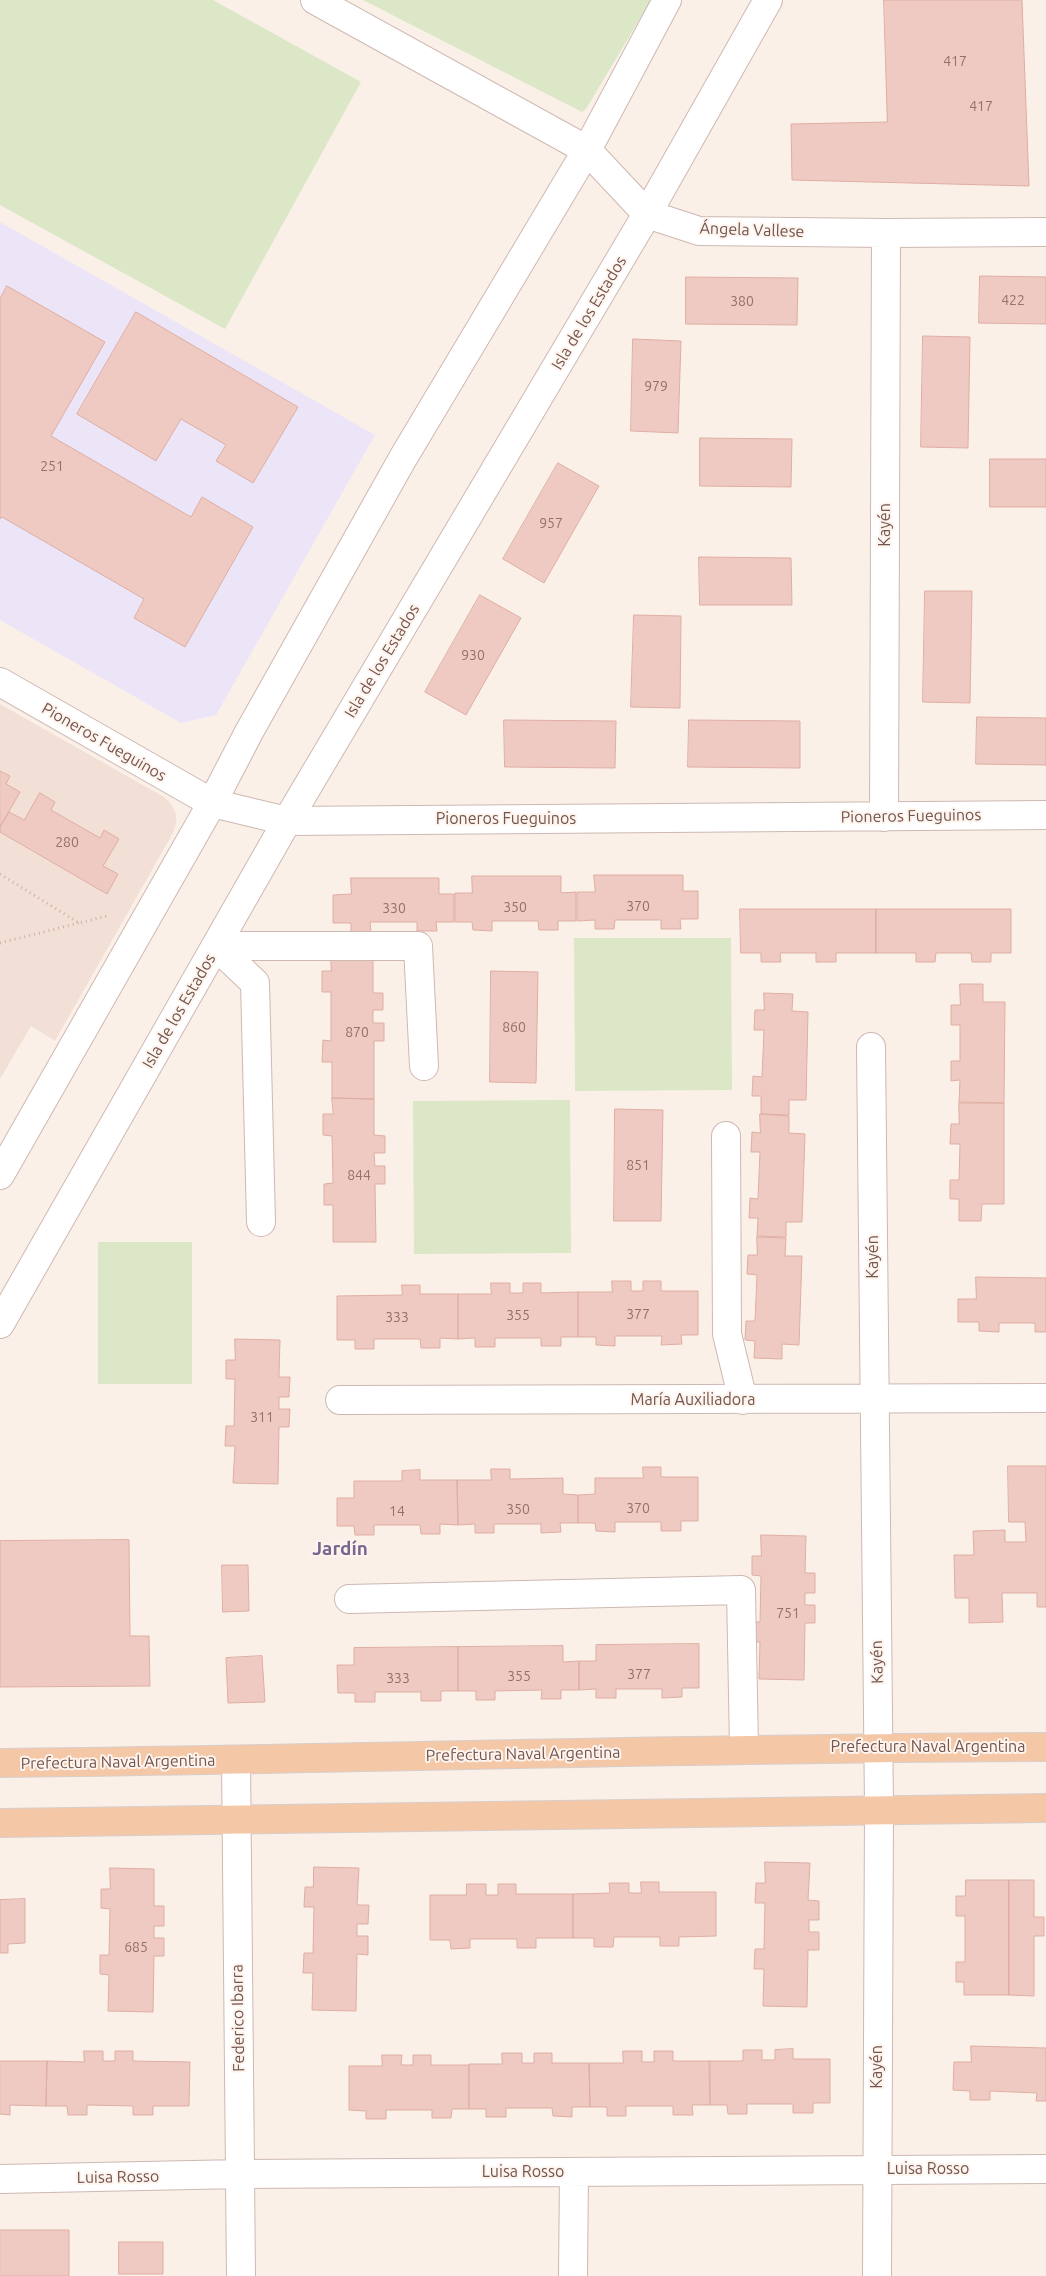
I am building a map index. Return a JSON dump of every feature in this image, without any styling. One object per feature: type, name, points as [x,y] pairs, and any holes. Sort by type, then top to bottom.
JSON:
[{"type":"main road","name":"Prefectura Naval Argentina","points":[[0,1763],[236,1760],[744,1748],[1046,1747]]},
{"type":"main road","points":[[0,1823],[1046,1808]]},
{"type":"street","name":"Ángela Vallese","points":[[315,0],[586,150],[648,214],[699,231],[1046,232]]},
{"type":"street","points":[[0,1175],[212,803],[248,732],[403,458],[586,150],[667,0]]},
{"type":"street","name":"Isla de los Estados","points":[[0,1324],[287,821],[648,214],[768,0]]},
{"type":"street","name":"Kayén","points":[[884,817],[886,233]]},
{"type":"street","name":"Pioneros Fueguinos","points":[[0,682],[212,803],[287,821],[1046,815]]},
{"type":"street","points":[[216,946],[418,946],[424,1066]]},
{"type":"street","points":[[216,946],[255,983],[261,1222]]},
{"type":"street","name":"Kayén","points":[[871,1047],[879,1809],[877,2276]]},
{"type":"street","points":[[726,1136],[727,1334],[743,1400]]},
{"type":"street","name":"María Auxiliadora","points":[[340,1400],[1046,1398]]},
{"type":"street","points":[[349,1599],[741,1590],[744,1748]]},
{"type":"street","name":"Federico Ibarra","points":[[236,1760],[235,1820],[241,2276]]},
{"type":"street","name":"Luisa Rosso","points":[[0,2178],[240,2174],[1046,2169]]},
{"type":"street","points":[[573,2276],[574,2172]]},
{"type":"path","points":[[0,874],[79,922]]},
{"type":"path","points":[[0,944],[79,922],[154,905]]},
{"type":"shaded area","points":[[0,222],[375,435],[216,715],[181,723],[0,620]]},
{"type":"shaded area","points":[[0,704],[164,797],[171,804],[176,814],[176,823],[173,833],[55,1041],[31,1026],[0,1079]]},
{"type":"green space","points":[[0,0],[213,0],[361,82],[225,329],[0,205]]},
{"type":"green space","points":[[363,0],[651,0],[586,109],[582,112]]},
{"type":"green space","points":[[574,938],[731,938],[732,1090],[575,1091]]},
{"type":"green space","points":[[570,1100],[571,1253],[414,1254],[413,1101]]},
{"type":"green space","points":[[98,1242],[192,1242],[192,1384],[98,1384]]},
{"type":"building","points":[[884,0],[1022,0],[1029,186],[792,180],[791,124],[887,122]]},
{"type":"building","points":[[980,276],[1046,277],[1046,324],[979,323]]},
{"type":"building","points":[[686,277],[798,278],[797,325],[686,324]]},
{"type":"building","points":[[7,286],[105,342],[51,436],[191,517],[202,497],[253,527],[185,647],[134,618],[144,599],[2,517],[0,519],[0,299]]},
{"type":"building","points":[[136,312],[298,407],[253,483],[216,461],[226,445],[181,419],[156,461],[77,414]]},
{"type":"building","points":[[923,336],[970,337],[968,448],[921,447]]},
{"type":"building","points":[[633,339],[681,341],[678,433],[631,431]]},
{"type":"building","points":[[700,438],[792,439],[791,487],[700,486]]},
{"type":"building","points":[[990,459],[1046,459],[1046,507],[990,507]]},
{"type":"building","points":[[558,463],[599,486],[544,583],[503,559]]},
{"type":"building","points":[[699,557],[791,558],[792,605],[700,605]]},
{"type":"building","points":[[925,591],[972,591],[970,703],[923,702]]},
{"type":"building","points":[[480,595],[521,618],[466,715],[425,692]]},
{"type":"building","points":[[634,615],[681,616],[680,708],[631,707]]},
{"type":"building","points":[[977,717],[1046,718],[1046,765],[976,764]]},
{"type":"building","points":[[504,720],[616,721],[615,768],[505,767]]},
{"type":"building","points":[[689,720],[800,721],[800,768],[688,767]]},
{"type":"building","points":[[0,771],[10,776],[6,784],[20,792],[0,827]]},
{"type":"building","points":[[40,793],[55,802],[51,810],[100,838],[104,830],[119,839],[103,866],[118,874],[107,894],[0,832],[0,827],[9,812],[24,820]]},
{"type":"building","points":[[594,875],[683,875],[683,891],[698,891],[698,919],[680,919],[681,929],[661,929],[661,920],[615,920],[614,929],[595,929],[595,920],[577,921],[577,892],[595,892]]},
{"type":"building","points":[[472,876],[561,876],[561,893],[576,892],[576,921],[558,921],[558,930],[539,930],[538,921],[492,921],[492,931],[473,930],[472,922],[455,922],[455,893],[472,893]]},
{"type":"building","points":[[351,878],[439,878],[439,894],[454,894],[454,922],[436,922],[437,931],[417,931],[417,922],[370,922],[371,932],[351,932],[351,923],[333,923],[333,895],[351,894]]},
{"type":"building","points":[[740,909],[876,909],[876,953],[836,953],[836,962],[816,962],[816,953],[780,953],[781,962],[761,962],[761,953],[741,953]]},
{"type":"building","points":[[876,909],[1011,909],[1011,953],[991,953],[991,962],[972,962],[971,953],[936,953],[935,962],[916,962],[916,953],[876,953]]},
{"type":"building","points":[[331,955],[373,956],[373,993],[383,993],[383,1010],[373,1010],[373,1023],[384,1023],[384,1041],[374,1041],[374,1099],[332,1098],[332,1062],[322,1062],[323,1040],[331,1041],[331,992],[322,992],[322,971],[331,971]]},
{"type":"building","points":[[491,971],[538,972],[536,1083],[490,1082]]},
{"type":"building","points":[[960,984],[983,984],[983,1002],[1005,1002],[1004,1103],[959,1102],[960,1080],[951,1081],[951,1061],[960,1061],[960,1025],[951,1025],[951,1005],[960,1005]]},
{"type":"building","points":[[764,993],[793,994],[792,1011],[808,1012],[806,1100],[789,1100],[789,1115],[761,1114],[761,1096],[752,1096],[753,1076],[762,1077],[764,1030],[754,1030],[755,1010],[764,1010]]},
{"type":"building","points":[[332,1098],[374,1099],[374,1135],[385,1136],[385,1153],[374,1153],[375,1166],[385,1166],[385,1184],[375,1184],[376,1242],[333,1242],[333,1205],[324,1205],[324,1184],[333,1183],[332,1136],[323,1135],[323,1114],[333,1114]]},
{"type":"building","points":[[959,1103],[1004,1103],[1004,1204],[982,1204],[981,1221],[959,1221],[959,1199],[950,1199],[950,1180],[959,1180],[960,1144],[950,1144],[951,1124],[959,1124]]},
{"type":"building","points":[[615,1109],[663,1110],[661,1221],[614,1221]]},
{"type":"building","points":[[760,1114],[789,1116],[789,1133],[805,1134],[802,1222],[786,1222],[786,1237],[757,1236],[758,1218],[749,1218],[750,1198],[758,1199],[760,1152],[751,1152],[752,1132],[760,1133]]},
{"type":"building","points":[[757,1237],[786,1238],[785,1256],[802,1256],[799,1345],[782,1344],[782,1359],[754,1358],[755,1341],[745,1340],[746,1321],[755,1321],[757,1275],[747,1274],[748,1255],[757,1255]]},
{"type":"building","points":[[976,1277],[1046,1278],[1046,1332],[1035,1332],[1035,1323],[999,1323],[999,1332],[979,1331],[979,1322],[958,1322],[958,1299],[976,1299]]},
{"type":"building","points":[[612,1281],[631,1281],[631,1291],[643,1291],[643,1281],[661,1281],[661,1291],[698,1291],[698,1335],[681,1335],[682,1344],[661,1345],[662,1336],[615,1336],[615,1346],[596,1345],[596,1337],[578,1337],[578,1292],[612,1292]]},
{"type":"building","points":[[491,1283],[510,1283],[510,1293],[523,1293],[523,1283],[541,1283],[541,1293],[578,1292],[578,1337],[561,1337],[561,1346],[541,1346],[541,1338],[495,1338],[495,1347],[475,1347],[475,1338],[458,1339],[458,1294],[491,1294]]},
{"type":"building","points":[[402,1285],[420,1285],[420,1294],[458,1294],[458,1339],[440,1338],[440,1348],[421,1348],[420,1339],[374,1339],[374,1349],[355,1349],[355,1340],[337,1340],[337,1296],[402,1295]]},
{"type":"building","points":[[235,1339],[280,1340],[279,1377],[290,1377],[289,1397],[279,1397],[279,1409],[290,1409],[289,1427],[279,1427],[278,1484],[233,1483],[235,1446],[225,1446],[226,1426],[234,1426],[235,1379],[226,1379],[226,1360],[235,1360]]},
{"type":"building","points":[[1008,1466],[1046,1466],[1046,1607],[1037,1607],[1037,1593],[1002,1593],[1003,1622],[969,1623],[969,1598],[955,1598],[954,1555],[974,1555],[973,1531],[1005,1530],[1005,1542],[1026,1542],[1025,1522],[1009,1522]]},
{"type":"building","points":[[643,1467],[661,1467],[661,1477],[698,1477],[698,1521],[681,1521],[681,1531],[661,1531],[661,1522],[615,1522],[615,1532],[596,1531],[595,1523],[578,1523],[578,1495],[595,1494],[595,1478],[643,1478]]},
{"type":"building","points":[[491,1469],[510,1469],[510,1479],[563,1478],[563,1494],[578,1495],[578,1523],[560,1523],[561,1532],[541,1533],[541,1524],[494,1524],[494,1533],[475,1533],[475,1524],[458,1525],[457,1480],[491,1480]]},
{"type":"building","points":[[420,1470],[420,1480],[457,1480],[458,1525],[440,1524],[440,1534],[421,1534],[420,1525],[374,1525],[374,1535],[355,1535],[354,1526],[337,1526],[337,1498],[354,1498],[354,1481],[402,1481],[402,1471]]},
{"type":"building","points":[[761,1535],[806,1536],[805,1573],[815,1573],[815,1593],[805,1593],[805,1605],[815,1605],[815,1623],[805,1623],[804,1680],[759,1679],[760,1642],[751,1642],[751,1622],[760,1622],[761,1576],[752,1575],[752,1556],[761,1556]]},
{"type":"building","points":[[129,1540],[130,1636],[149,1636],[150,1686],[0,1687],[0,1541]]},
{"type":"building","points":[[222,1565],[248,1565],[249,1611],[223,1612]]},
{"type":"building","points":[[699,1644],[699,1688],[682,1688],[682,1697],[662,1698],[662,1689],[616,1689],[616,1698],[596,1698],[596,1689],[579,1690],[579,1661],[596,1661],[596,1645]]},
{"type":"building","points":[[563,1646],[563,1662],[579,1661],[579,1690],[561,1690],[561,1699],[541,1699],[542,1690],[495,1691],[495,1700],[476,1700],[476,1691],[458,1691],[458,1647]]},
{"type":"building","points":[[458,1647],[458,1691],[441,1691],[441,1701],[421,1701],[421,1692],[375,1692],[375,1702],[355,1702],[355,1693],[338,1693],[337,1665],[354,1665],[354,1648]]},
{"type":"building","points":[[262,1656],[265,1702],[228,1703],[226,1658]]},
{"type":"building","points":[[765,1862],[810,1863],[808,1900],[819,1901],[819,1920],[809,1920],[809,1932],[819,1932],[819,1950],[808,1950],[807,2007],[763,2006],[764,1969],[754,1969],[755,1949],[764,1949],[765,1903],[755,1903],[756,1883],[765,1883]]},
{"type":"building","points":[[314,1867],[359,1868],[357,1905],[369,1905],[368,1924],[357,1924],[357,1936],[368,1936],[368,1955],[357,1954],[356,2011],[312,2010],[313,1973],[303,1973],[304,1953],[313,1953],[314,1907],[304,1907],[305,1887],[313,1887]]},
{"type":"building","points":[[110,1868],[154,1869],[154,1906],[164,1906],[164,1926],[154,1926],[154,1938],[164,1938],[164,1956],[154,1956],[153,2012],[108,2011],[109,1975],[100,1974],[100,1955],[109,1955],[110,1909],[101,1908],[101,1889],[110,1889]]},
{"type":"building","points":[[966,1880],[1009,1880],[1009,1995],[964,1995],[964,1982],[956,1982],[956,1962],[965,1962],[965,1916],[956,1916],[956,1896],[965,1896]]},
{"type":"building","points":[[1009,1880],[1034,1880],[1034,1917],[1044,1917],[1044,1936],[1034,1936],[1034,1996],[1009,1995]]},
{"type":"building","points":[[641,1882],[659,1882],[659,1892],[716,1892],[716,1936],[679,1937],[679,1946],[660,1946],[660,1937],[614,1937],[613,1947],[594,1947],[594,1938],[573,1938],[573,1894],[610,1893],[609,1883],[629,1883],[629,1893],[641,1893]]},
{"type":"building","points":[[467,1884],[486,1884],[486,1895],[498,1895],[498,1884],[516,1884],[516,1894],[573,1894],[573,1938],[536,1938],[536,1948],[517,1948],[517,1939],[470,1939],[470,1948],[451,1949],[450,1940],[430,1940],[430,1895],[466,1895]]},
{"type":"building","points":[[25,1899],[25,1943],[8,1944],[8,1953],[0,1953],[0,1900]]},
{"type":"building","points":[[971,2046],[1046,2048],[1046,2101],[1036,2101],[1037,2093],[990,2091],[990,2100],[970,2100],[970,2091],[953,2090],[954,2062],[971,2062]]},
{"type":"building","points":[[793,2049],[793,2059],[830,2059],[830,2103],[813,2103],[813,2113],[793,2113],[793,2104],[747,2104],[747,2114],[728,2114],[727,2105],[710,2105],[709,2061],[743,2061],[743,2050],[762,2050],[762,2060],[775,2060],[775,2050]]},
{"type":"building","points":[[84,2051],[103,2051],[103,2061],[115,2061],[115,2051],[133,2051],[133,2061],[190,2062],[189,2106],[153,2106],[153,2115],[133,2115],[133,2106],[87,2105],[87,2115],[68,2115],[67,2106],[46,2106],[47,2061],[84,2062]]},
{"type":"building","points":[[623,2051],[642,2051],[642,2062],[654,2062],[654,2051],[673,2051],[673,2061],[710,2061],[710,2105],[692,2105],[693,2115],[673,2115],[673,2106],[626,2106],[626,2116],[607,2116],[607,2107],[590,2107],[589,2063],[623,2063]]},
{"type":"building","points":[[502,2053],[522,2053],[522,2063],[534,2063],[534,2053],[552,2053],[552,2063],[589,2063],[590,2107],[572,2107],[572,2117],[553,2116],[552,2108],[506,2108],[506,2117],[486,2117],[486,2109],[469,2109],[469,2064],[502,2064]]},
{"type":"building","points":[[382,2055],[402,2055],[401,2065],[413,2065],[413,2055],[431,2055],[431,2065],[469,2065],[469,2109],[452,2109],[451,2118],[432,2118],[432,2110],[386,2110],[386,2119],[366,2119],[366,2111],[349,2110],[349,2066],[382,2066]]},
{"type":"building","points":[[0,2061],[47,2061],[46,2106],[10,2105],[10,2115],[0,2114]]},
{"type":"building","points":[[0,2230],[69,2230],[69,2276],[0,2276]]},
{"type":"building","points":[[119,2242],[163,2242],[163,2274],[119,2274]]},
{"type":"district","name":"Jardín","points":[[340,1549]]}]
